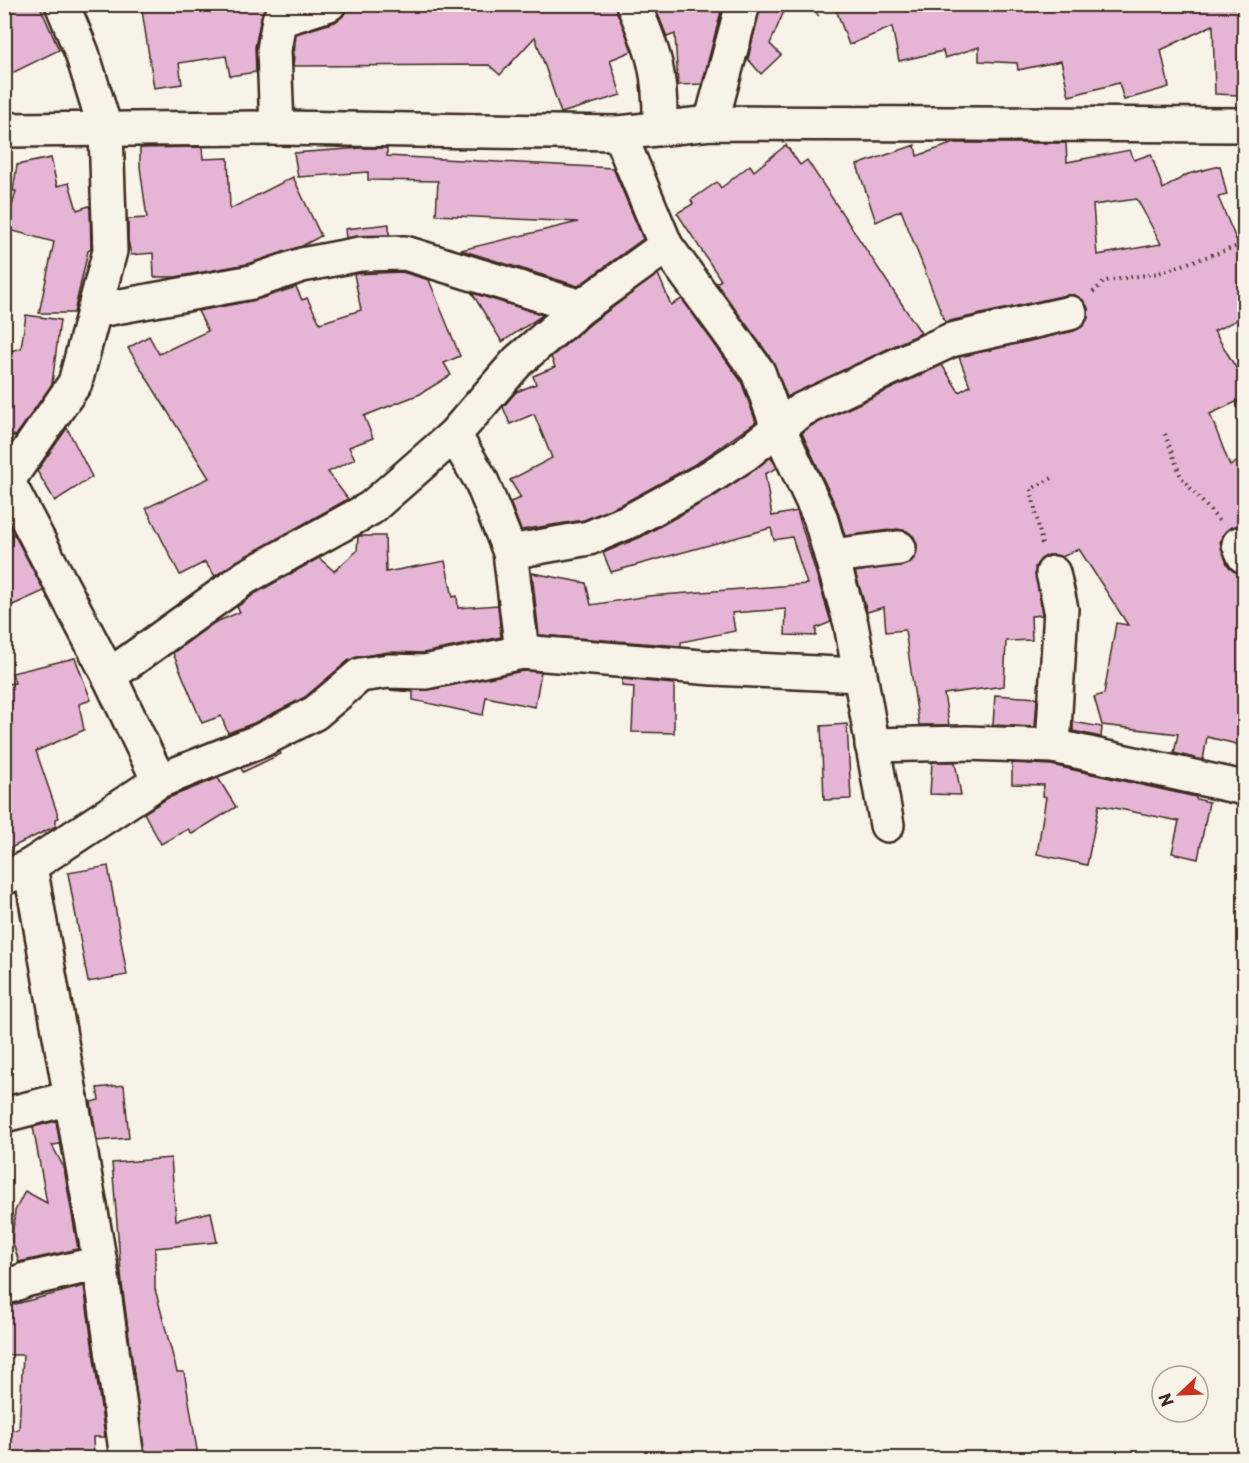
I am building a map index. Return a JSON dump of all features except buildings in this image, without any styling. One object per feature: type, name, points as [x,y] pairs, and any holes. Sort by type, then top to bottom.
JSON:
[{"type":"street","points":[[62,4],[82,53],[106,131],[110,250],[75,384],[6,484],[109,676],[159,781]]},
{"type":"street","points":[[277,128],[274,50],[279,20],[329,4]]},
{"type":"street","points":[[633,4],[658,67],[661,88],[660,128]]},
{"type":"street","points":[[711,123],[743,4]]},
{"type":"street","points":[[4,130],[277,128],[619,134],[711,123],[1245,125]]},
{"type":"street","points":[[619,134],[666,246],[758,372],[778,427],[820,517],[851,624],[887,825]]},
{"type":"street","points":[[109,676],[246,577],[371,508],[454,435],[518,361],[581,307],[666,246]]},
{"type":"street","points":[[93,311],[252,282],[302,265],[360,254],[405,253],[581,307]]},
{"type":"street","points":[[510,552],[590,538],[632,520],[707,479],[744,455],[801,410],[951,340],[1070,312]]},
{"type":"street","points":[[454,435],[481,480],[510,552],[522,652]]},
{"type":"street","points":[[832,556],[899,548]]},
{"type":"street","points":[[1053,573],[1061,609],[1053,746]]},
{"type":"street","points":[[127,1458],[100,1263],[71,1098],[17,872],[159,781],[262,740],[315,713],[360,675],[389,670],[425,672],[522,652],[713,668],[859,675]]},
{"type":"street","points":[[872,745],[966,743],[1053,746],[1245,788]]},
{"type":"street","points":[[4,1115],[71,1098]]},
{"type":"street","points":[[4,1288],[24,1280],[100,1263]]},
{"type":"path","points":[[817,15],[830,4]]},
{"type":"path","points":[[1070,312],[1106,281],[1159,273],[1245,244]]},
{"type":"path","points":[[1165,434],[1181,477],[1242,550]]},
{"type":"path","points":[[1053,573],[1039,538],[1031,489],[1054,477]]}]
